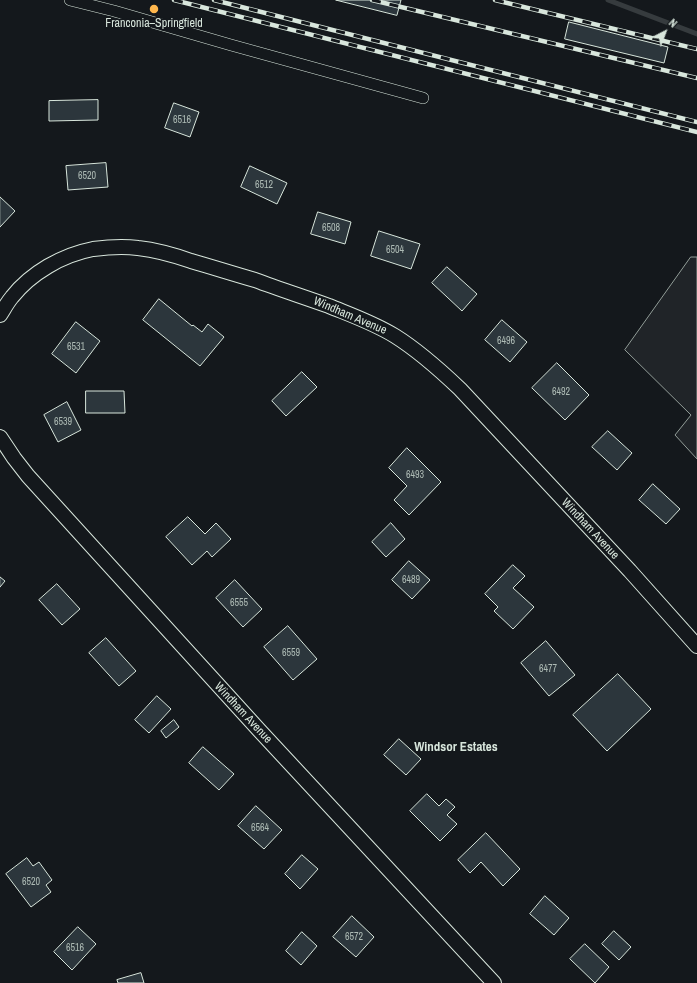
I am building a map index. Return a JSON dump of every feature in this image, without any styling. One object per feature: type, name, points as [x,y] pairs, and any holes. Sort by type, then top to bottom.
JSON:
[{"type":"street","points":[[70,0],[423,98]]},
{"type":"street","name":"Windham Avenue","points":[[0,315],[11,298],[21,288],[43,270],[56,262],[73,254],[94,249],[121,247],[139,248],[173,255],[227,271],[302,296],[378,326],[410,346],[460,389],[630,571],[697,646]]},
{"type":"street","name":"Windham Avenue","points":[[0,437],[28,476],[259,730],[494,983]]},
{"type":"shaded area","points":[[691,257],[697,257],[697,459],[675,435],[691,415],[625,350]]},
{"type":"building","points":[[336,0],[401,0],[397,15]]},
{"type":"building","points":[[569,22],[668,47],[664,63],[565,39]]},
{"type":"building","points":[[98,100],[98,120],[49,121],[49,101]]},
{"type":"building","points":[[174,103],[199,112],[190,137],[165,128]]},
{"type":"building","points":[[106,163],[108,187],[68,190],[66,166]]},
{"type":"building","points":[[250,166],[287,183],[277,204],[241,187]]},
{"type":"building","points":[[0,197],[15,211],[0,227]]},
{"type":"building","points":[[318,212],[351,222],[345,244],[311,234]]},
{"type":"building","points":[[379,231],[420,244],[411,269],[371,256]]},
{"type":"building","points":[[447,267],[477,294],[462,311],[432,283]]},
{"type":"building","points":[[159,299],[192,326],[193,325],[202,332],[208,324],[224,337],[200,366],[143,320]]},
{"type":"building","points":[[502,320],[527,342],[510,362],[485,340]]},
{"type":"building","points":[[76,322],[100,341],[76,373],[52,354]]},
{"type":"building","points":[[557,363],[589,395],[565,420],[532,388]]},
{"type":"building","points":[[302,372],[317,387],[286,416],[272,401]]},
{"type":"building","points":[[86,391],[124,391],[125,413],[86,413]]},
{"type":"building","points":[[67,402],[81,430],[58,442],[44,415]]},
{"type":"building","points":[[608,431],[632,453],[617,470],[592,447]]},
{"type":"building","points":[[407,448],[441,482],[409,515],[394,500],[407,486],[389,468]]},
{"type":"building","points":[[653,484],[680,509],[666,524],[639,500]]},
{"type":"building","points":[[188,517],[205,534],[216,523],[231,539],[212,557],[207,551],[192,565],[166,537]]},
{"type":"building","points":[[391,523],[405,539],[386,557],[372,542]]},
{"type":"building","points":[[409,561],[430,580],[412,599],[392,580]]},
{"type":"building","points":[[513,565],[525,576],[513,588],[534,607],[513,629],[494,611],[498,607],[485,594]]},
{"type":"building","points":[[0,577],[5,581],[0,587]]},
{"type":"building","points":[[235,580],[262,609],[243,627],[216,598]]},
{"type":"building","points":[[57,584],[80,609],[62,625],[39,600]]},
{"type":"building","points":[[288,626],[317,659],[293,680],[264,647]]},
{"type":"building","points":[[106,638],[136,671],[119,686],[89,653]]},
{"type":"building","points":[[546,641],[575,675],[549,696],[521,663]]},
{"type":"building","points":[[618,674],[651,709],[607,751],[573,715]]},
{"type":"building","points":[[157,696],[171,709],[149,733],[135,720]]},
{"type":"building","points":[[174,720],[179,727],[166,738],[161,731]]},
{"type":"building","points":[[399,739],[421,759],[406,775],[384,755]]},
{"type":"building","points":[[203,747],[234,774],[219,790],[189,763]]},
{"type":"building","points":[[427,794],[439,806],[446,799],[455,807],[447,815],[457,824],[440,841],[410,811]]},
{"type":"building","points":[[256,806],[282,830],[264,849],[238,826]]},
{"type":"building","points":[[486,833],[520,869],[503,886],[481,862],[470,873],[458,860]]},
{"type":"building","points":[[302,855],[318,869],[300,889],[285,874]]},
{"type":"building","points":[[27,858],[33,866],[39,862],[52,880],[46,885],[51,892],[31,907],[6,874]]},
{"type":"building","points":[[545,896],[569,918],[554,935],[530,914]]},
{"type":"building","points":[[352,916],[374,937],[356,957],[333,937]]},
{"type":"building","points":[[78,927],[96,944],[72,970],[54,952]]},
{"type":"building","points":[[614,931],[631,947],[619,960],[602,944]]},
{"type":"building","points":[[302,932],[317,946],[301,965],[286,951]]},
{"type":"building","points":[[585,944],[609,967],[595,983],[570,959]]},
{"type":"building","points":[[141,973],[144,983],[118,983],[117,980]]},
{"type":"waterway","points":[[608,0],[697,34]]},
{"type":"railway","points":[[174,0],[697,132]]},
{"type":"railway","points":[[214,0],[697,122]]},
{"type":"railway","points":[[372,0],[697,78]]},
{"type":"railway","points":[[495,0],[697,49]]},
{"type":"place","name":"Franconia–Springfield","points":[[154,9]]},
{"type":"district","name":"Windsor Estates","points":[[456,748]]}]
